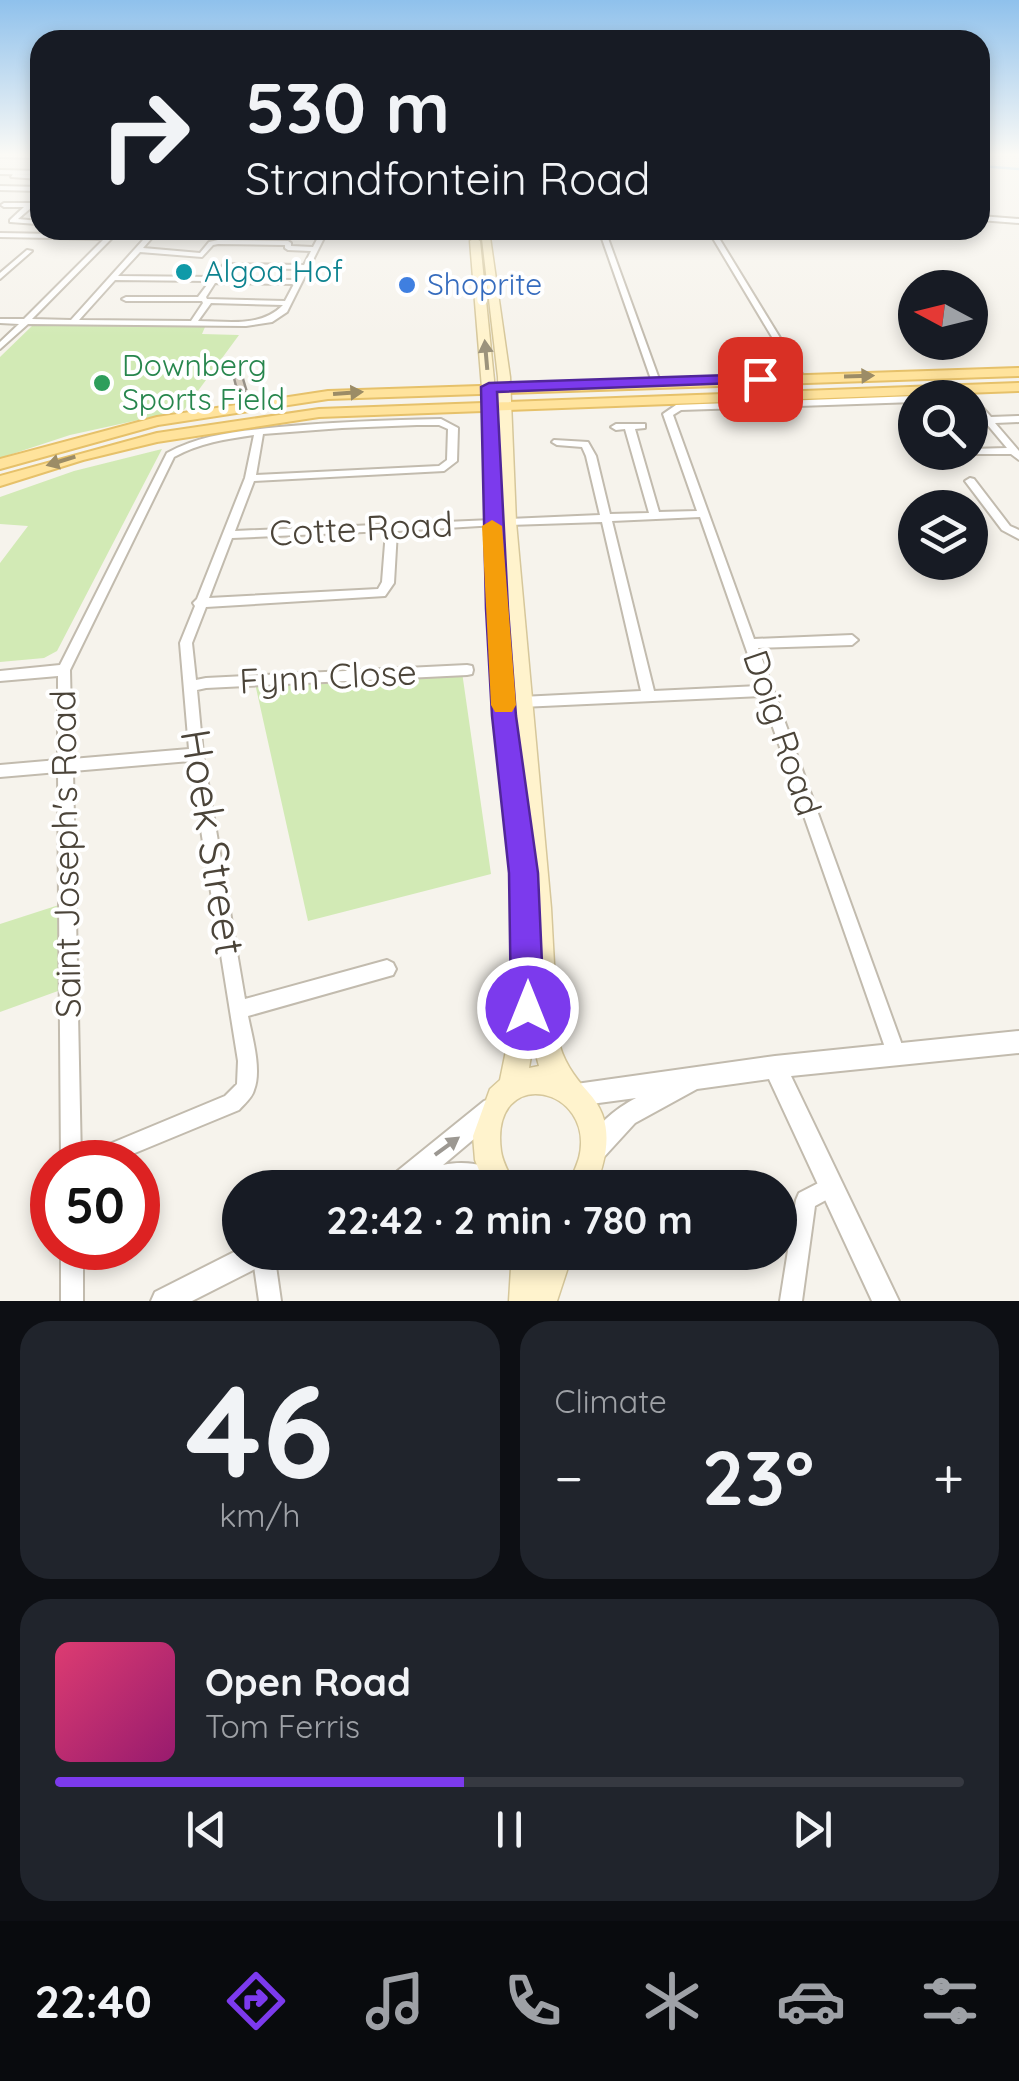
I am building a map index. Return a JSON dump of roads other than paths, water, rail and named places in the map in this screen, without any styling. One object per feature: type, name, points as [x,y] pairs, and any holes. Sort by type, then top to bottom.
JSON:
[{"type":"main road","points":[[475,240],[498,405],[504,716],[523,873],[527,944],[528,1008],[503,1097],[486,1137],[487,1154],[494,1170]]},
{"type":"main road","points":[[486,240],[496,387]]},
{"type":"main road","points":[[0,464],[120,429],[226,408],[328,395],[1019,372]]},
{"type":"main road","points":[[0,481],[124,444],[243,422],[336,412],[1019,387]]},
{"type":"main road","points":[[501,522],[540,908],[545,1040],[548,1056],[591,1119],[594,1150],[588,1170]]},
{"type":"main road","points":[[503,1097],[538,1078],[570,1090]]},
{"type":"main road","points":[[524,1301],[527,1270]]},
{"type":"main road","points":[[542,1301],[552,1270]]},
{"type":"street","points":[[19,215],[12,220],[30,221]]},
{"type":"street","points":[[990,219],[1019,221]]},
{"type":"street","points":[[21,236],[30,228]]},
{"type":"street","points":[[0,235],[30,236]]},
{"type":"street","points":[[0,347],[108,240]]},
{"type":"street","points":[[74,321],[145,240]]},
{"type":"street","points":[[164,254],[176,240]]},
{"type":"street","points":[[290,240],[288,248],[315,249]]},
{"type":"street","points":[[0,321],[257,323],[278,316],[288,303],[320,240]]},
{"type":"street","points":[[606,240],[655,379]]},
{"type":"street","points":[[716,240],[800,378]]},
{"type":"street","points":[[138,250],[202,255],[213,243],[288,243]]},
{"type":"street","points":[[0,277],[29,251]]},
{"type":"street","points":[[193,323],[224,266],[305,267]]},
{"type":"street","points":[[113,278],[298,282]]},
{"type":"street","points":[[126,299],[288,303]]},
{"type":"street","name":"Doig Road","points":[[898,400],[670,410],[676,443],[898,1056]]},
{"type":"street","points":[[988,420],[1019,419]]},
{"type":"street","points":[[988,420],[1016,453]]},
{"type":"street","name":"Saint Joseph's Road","points":[[71,1140],[64,670],[172,452],[189,444],[260,433],[441,422],[453,428],[451,464],[441,470],[250,478]]},
{"type":"street","points":[[616,427],[636,426],[654,516]]},
{"type":"street","name":"Hoek Street","points":[[140,1140],[239,1097],[246,1088],[248,1074],[240,1009],[196,754],[186,643],[250,478],[260,433]]},
{"type":"street","points":[[556,442],[580,442],[588,448],[649,696]]},
{"type":"street","points":[[988,452],[1016,453]]},
{"type":"street","points":[[970,481],[1006,528],[1019,535]]},
{"type":"street","name":"Cotte Road","points":[[229,535],[702,514]]},
{"type":"street","points":[[199,603],[381,593],[388,584],[392,527]]},
{"type":"street","points":[[751,644],[852,640]]},
{"type":"street","points":[[0,676],[64,670]]},
{"type":"street","name":"Fynn Close","points":[[189,687],[206,682],[466,670]]},
{"type":"street","points":[[522,702],[766,691]]},
{"type":"street","points":[[0,770],[196,754]]},
{"type":"street","points":[[240,1009],[388,970]]},
{"type":"street","points":[[570,1090],[1019,1042]]},
{"type":"street","points":[[776,1066],[886,1301]]},
{"type":"street","points":[[594,1150],[627,1116],[696,1079]]},
{"type":"street","points":[[416,1170],[503,1097]]},
{"type":"street","points":[[792,1301],[806,1200],[832,1186]]},
{"type":"street","points":[[72,1270],[72,1301]]},
{"type":"street","points":[[164,1301],[226,1270]]},
{"type":"street","points":[[265,1270],[270,1301]]},
{"type":"place","name":"Algoa Hof","points":[[184,272]]},
{"type":"place","name":"Shoprite","points":[[407,285]]},
{"type":"place","name":"Downberg Sports Field","points":[[102,383]]}]
